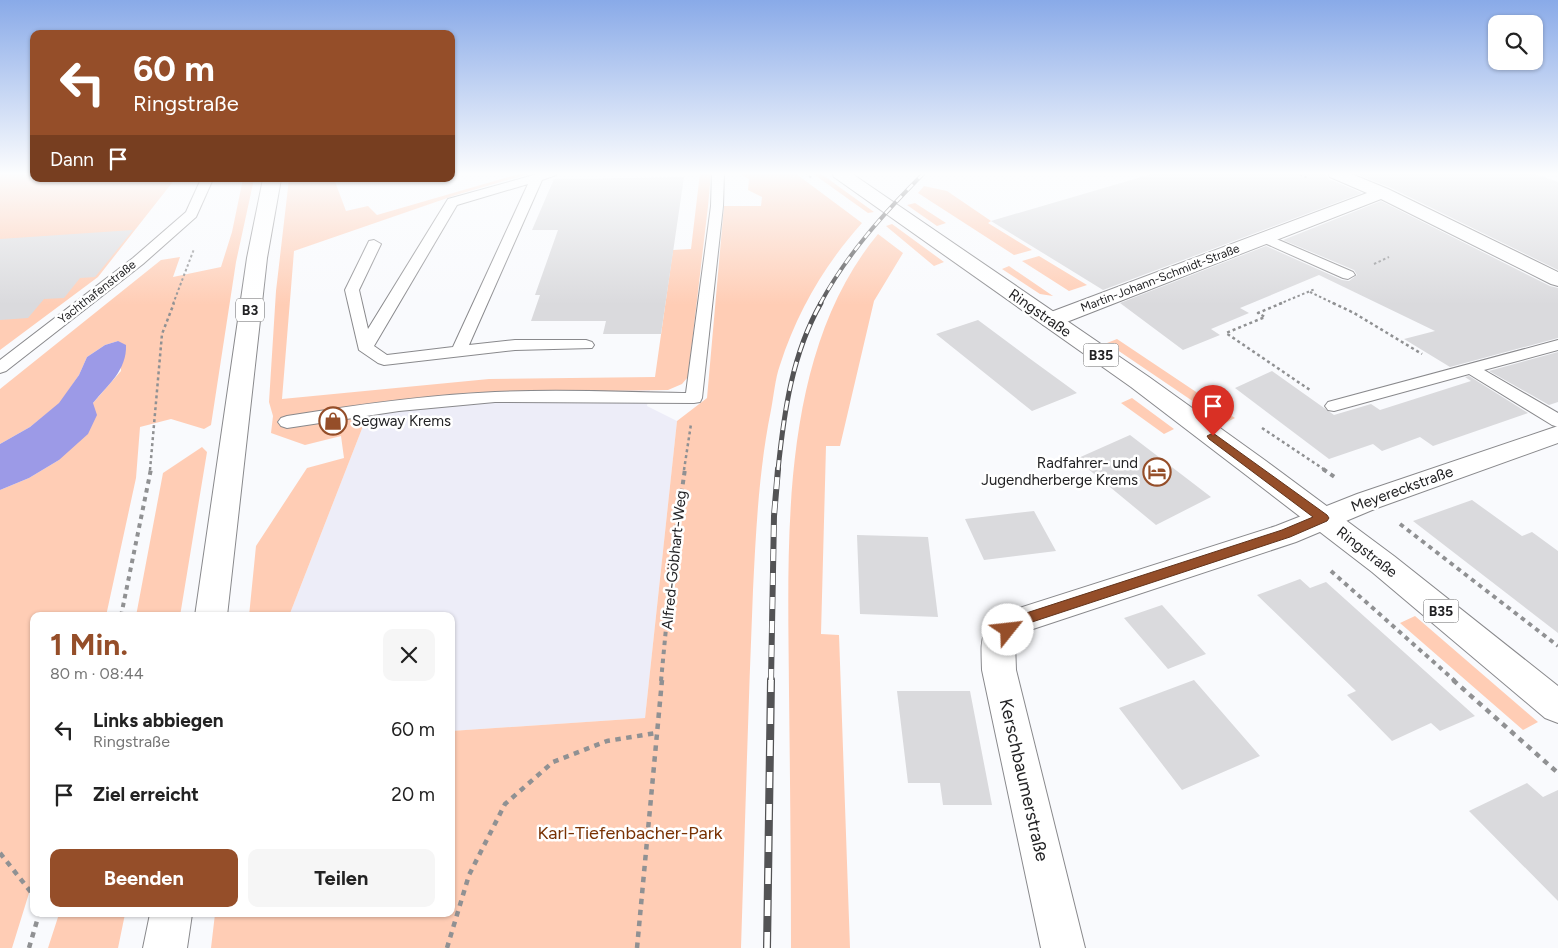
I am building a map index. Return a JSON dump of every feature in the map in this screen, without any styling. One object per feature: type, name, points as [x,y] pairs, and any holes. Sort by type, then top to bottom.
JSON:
[{"type":"main road","name":"B3","points":[[212,612],[255,268],[265,217]]},
{"type":"main road","name":"Ringstraße","points":[[904,217],[1148,388],[1322,518],[1383,564],[1558,707]]},
{"type":"main road","name":"Martin-Johann-Schmidt-Straße","points":[[1051,320],[1320,217]]},
{"type":"main road","points":[[1431,217],[1558,280]]},
{"type":"main road","name":"Meyereckstraße","points":[[1019,621],[1286,534],[1322,518],[1558,434]]},
{"type":"main road","name":"Kerschbaumerstraße","points":[[1019,621],[998,638],[999,670],[1063,948]]},
{"type":"main road","points":[[165,948],[170,917]]},
{"type":"lane","name":"Yachthafenstraße","points":[[0,368],[138,261],[188,217]]},
{"type":"lane","points":[[365,347],[443,217]]},
{"type":"lane","points":[[459,351],[519,217]]},
{"type":"lane","points":[[286,422],[372,409],[468,399],[533,396],[694,398],[716,217]]},
{"type":"lane","points":[[1266,238],[1348,275]]},
{"type":"lane","points":[[374,244],[352,290],[365,347],[384,360],[515,344],[586,345]]},
{"type":"lane","points":[[1334,406],[1558,345]]},
{"type":"lane","points":[[1462,371],[1558,421]]},
{"type":"path","points":[[122,612],[150,475],[162,334],[197,241],[193,217]]},
{"type":"path","points":[[1334,406],[1226,333],[1266,317],[1258,312],[1389,257]]},
{"type":"path","points":[[1309,292],[1354,313],[1462,371]]},
{"type":"path","name":"Alfred-Göbhart-Weg","points":[[637,948],[674,544],[694,398]]},
{"type":"path","points":[[1430,546],[1558,646]]},
{"type":"path","points":[[1329,569],[1558,773]]},
{"type":"path","points":[[446,948],[469,876],[505,804],[553,762],[607,741],[656,733]]},
{"type":"path","points":[[0,853],[30,891]]},
{"type":"path","points":[[28,948],[39,917]]},
{"type":"shaded area","points":[[118,341],[126,345],[123,362],[115,377],[93,403],[97,415],[88,434],[59,460],[29,478],[0,490],[0,444],[30,427],[59,403],[79,375],[87,357],[105,345]]},
{"type":"shaded area","points":[[650,390],[647,406],[677,421],[645,718],[455,731],[455,612],[291,612],[372,403],[468,393]]},
{"type":"green space","points":[[0,217],[145,217],[98,277],[0,350]]},
{"type":"green space","points":[[235,217],[246,217],[236,262],[211,425],[204,429],[171,419],[140,427],[136,478],[107,612],[30,612],[30,890],[12,948],[0,948],[0,490],[29,478],[59,460],[93,403],[121,371],[118,341],[105,345],[87,357],[79,375],[60,403],[30,427],[0,444],[0,389],[161,260],[180,257],[173,277],[221,267]]},
{"type":"green space","points":[[285,217],[392,217],[294,251],[282,399],[489,379],[655,377],[673,250],[691,249],[695,217],[707,217],[688,377],[682,384],[668,390],[468,393],[372,403],[291,612],[249,612],[256,546],[307,468],[344,458],[341,436],[305,445],[271,433],[273,416],[269,402],[276,291]]},
{"type":"green space","name":"Karl-Tiefenbacher-Park","points":[[723,217],[854,217],[862,223],[824,272],[795,326],[778,370],[767,432],[759,499],[754,567],[741,948],[211,948],[215,917],[455,917],[455,731],[645,718],[677,421],[707,398]]},
{"type":"green space","points":[[924,217],[937,217],[946,223],[937,226]]},
{"type":"green space","points":[[956,217],[985,217],[991,221],[988,223],[1032,250],[1014,255]]},
{"type":"green space","points":[[892,224],[944,262],[934,266],[886,226]]},
{"type":"green space","points":[[878,234],[903,253],[874,301],[840,446],[826,446],[821,634],[839,635],[850,948],[791,948],[788,574],[790,513],[796,452],[806,393],[822,336],[845,282]]},
{"type":"green space","points":[[1039,256],[1087,285],[1069,291],[1022,261]]},
{"type":"green space","points":[[1009,266],[1053,296],[1040,294],[1002,269]]},
{"type":"green space","points":[[1117,339],[1235,418],[1225,423],[1107,343]]},
{"type":"green space","points":[[1132,398],[1174,429],[1164,434],[1121,403]]},
{"type":"green space","points":[[202,447],[207,452],[181,612],[137,612],[163,473]]},
{"type":"green space","points":[[1415,616],[1538,722],[1523,730],[1400,623]]},
{"type":"green space","points":[[58,917],[124,917],[118,948],[48,948]]},
{"type":"building","points":[[538,217],[678,217],[661,334],[603,334],[606,321],[531,321],[540,295],[535,295],[558,230],[532,230]]},
{"type":"building","points":[[1004,217],[1297,217],[1103,290],[991,221]]},
{"type":"building","points":[[1340,217],[1413,217],[1550,286],[1558,288],[1558,338],[1450,367],[1404,339],[1435,331],[1319,275],[1240,308],[1249,313],[1211,329],[1220,335],[1183,350],[1120,303],[1266,246],[1342,280],[1349,281],[1357,275],[1354,270],[1283,240]]},
{"type":"building","points":[[1451,217],[1558,217],[1558,270]]},
{"type":"building","points":[[133,230],[95,277],[80,278],[64,298],[44,299],[28,318],[0,320],[0,239]]},
{"type":"building","points":[[978,320],[1077,393],[1032,411],[936,334]]},
{"type":"building","points":[[1558,352],[1558,402],[1549,405],[1489,371]]},
{"type":"building","points":[[1272,371],[1334,415],[1371,404],[1380,410],[1471,381],[1465,377],[1469,376],[1528,413],[1433,446],[1420,437],[1382,451],[1373,444],[1329,459],[1235,388]]},
{"type":"building","points":[[1130,435],[1211,497],[1156,525],[1076,459]]},
{"type":"building","points":[[1472,500],[1522,536],[1532,532],[1558,551],[1558,633],[1413,521]]},
{"type":"building","points":[[1034,511],[1056,551],[984,560],[965,519]]},
{"type":"building","points":[[857,535],[928,537],[938,617],[860,614]]},
{"type":"building","points":[[1300,579],[1310,588],[1326,582],[1475,716],[1440,731],[1431,723],[1392,741],[1347,695],[1356,691],[1257,595]]},
{"type":"building","points":[[1162,605],[1206,654],[1168,669],[1124,618]]},
{"type":"building","points":[[1194,680],[1260,756],[1182,790],[1119,708]]},
{"type":"building","points":[[897,691],[970,691],[992,805],[943,805],[940,783],[908,783]]},
{"type":"building","points":[[1527,783],[1543,797],[1558,790],[1558,901],[1469,811]]},
{"type":"railway","points":[[820,304],[854,251],[883,217]]},
{"type":"railway","points":[[778,470],[783,427],[796,363],[811,322],[821,303]]},
{"type":"railway","points":[[771,681],[774,516],[778,469]]},
{"type":"railway","points":[[767,948],[771,680]]},
{"type":"place","name":"Segway Krems","points":[[333,421]]},
{"type":"place","name":"Radfahrer- und Jugendherberge Krems","points":[[1157,472]]},
{"type":"route","points":[[1008,630],[1019,621],[1286,534],[1322,518],[1213,436]]}]
